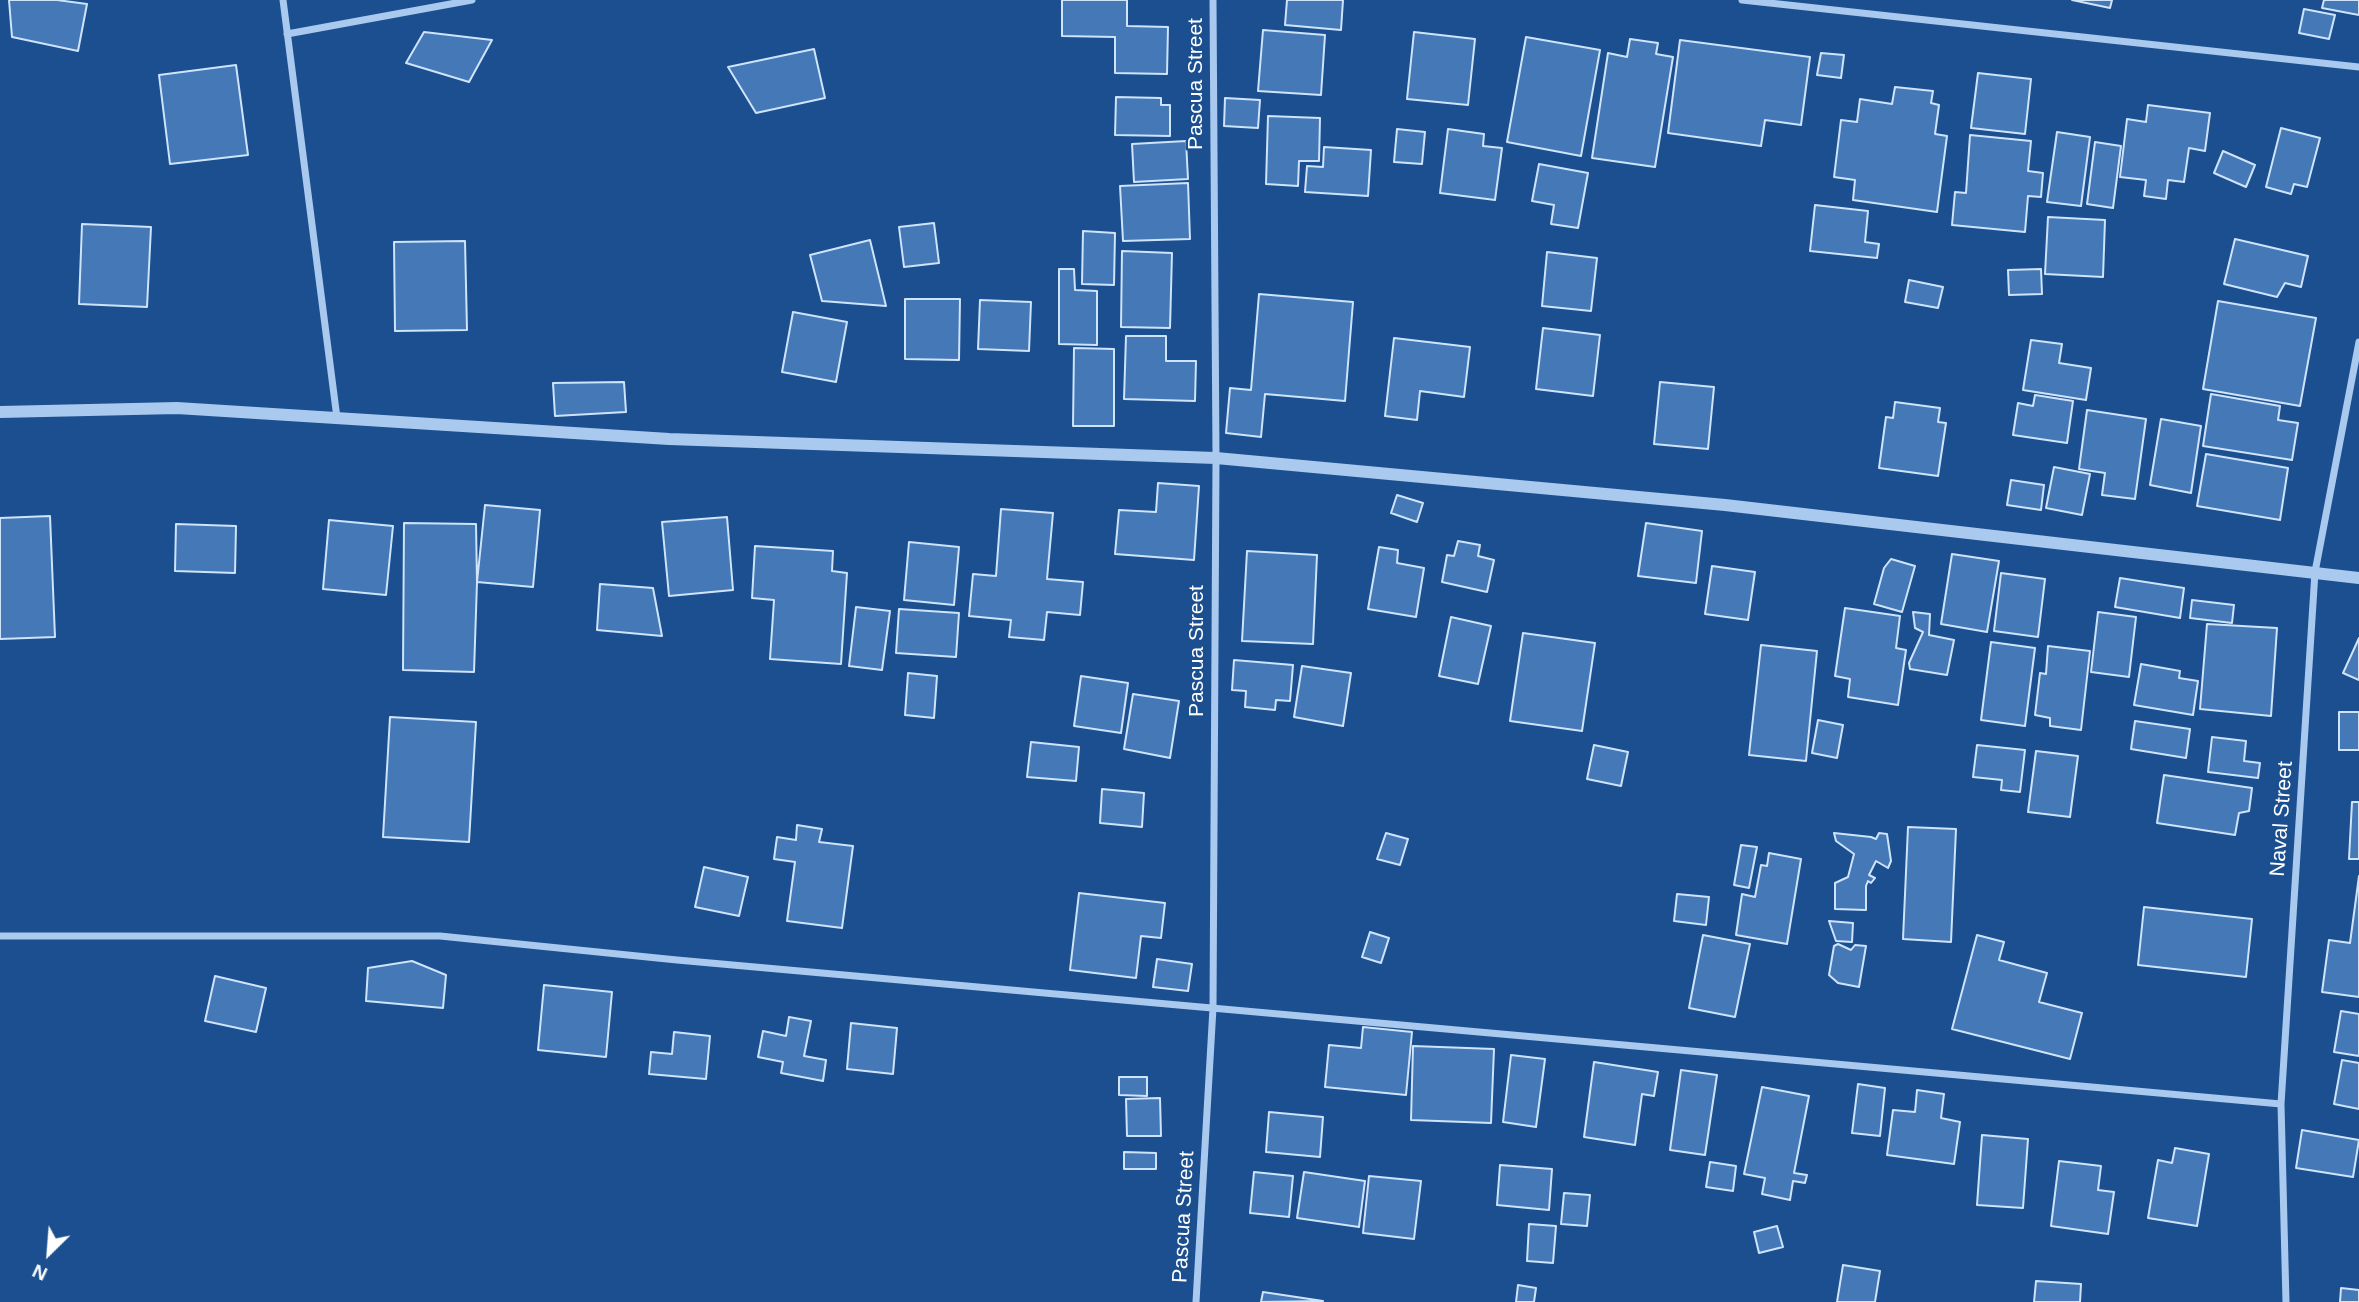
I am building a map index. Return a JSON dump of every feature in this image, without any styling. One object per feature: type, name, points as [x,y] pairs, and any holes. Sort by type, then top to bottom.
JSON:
[{"type":"street","points":[[283,0],[337,418]]},
{"type":"street","points":[[288,34],[472,0]]},
{"type":"street","name":"Pascua Street","points":[[1196,1302],[1213,1008],[1216,458],[1213,0]]},
{"type":"street","points":[[1742,0],[2359,67]]},
{"type":"street","name":"Naval Street","points":[[2286,1302],[2281,1104],[2315,572],[2359,342]]},
{"type":"street","points":[[0,412],[177,408],[668,439],[1216,458],[1725,505],[2359,578]]},
{"type":"street","points":[[0,936],[440,936],[2281,1104]]},
{"type":"building","points":[[9,0],[57,0],[87,4],[78,51],[12,37]]},
{"type":"building","points":[[1062,0],[1127,0],[1127,26],[1168,27],[1167,74],[1115,73],[1115,37],[1062,36]]},
{"type":"building","points":[[1287,0],[1343,0],[1341,30],[1285,25]]},
{"type":"building","points":[[2072,0],[2112,0],[2110,8]]},
{"type":"building","points":[[2324,0],[2359,0],[2359,15],[2322,8]]},
{"type":"building","points":[[2304,9],[2335,15],[2329,39],[2299,33]]},
{"type":"building","points":[[1263,30],[1325,35],[1321,95],[1258,91]]},
{"type":"building","points":[[424,32],[492,40],[469,82],[406,63]]},
{"type":"building","points":[[1414,32],[1475,39],[1468,105],[1407,99]]},
{"type":"building","points":[[1526,37],[1600,50],[1581,156],[1507,142]]},
{"type":"building","points":[[1630,39],[1658,43],[1656,54],[1673,57],[1655,167],[1592,158],[1608,53],[1627,57]]},
{"type":"building","points":[[1680,40],[1810,57],[1801,125],[1765,120],[1761,146],[1668,133]]},
{"type":"building","points":[[814,49],[825,98],[756,113],[728,67]]},
{"type":"building","points":[[1821,53],[1844,55],[1841,78],[1817,75]]},
{"type":"building","points":[[236,65],[248,155],[170,164],[159,75]]},
{"type":"building","points":[[1978,73],[2031,79],[2025,134],[1971,128]]},
{"type":"building","points":[[1895,87],[1933,91],[1931,103],[1939,105],[1935,134],[1947,136],[1937,212],[1853,200],[1855,180],[1834,177],[1841,120],[1857,122],[1860,99],[1892,104]]},
{"type":"building","points":[[1116,97],[1161,98],[1161,105],[1170,105],[1170,136],[1115,135]]},
{"type":"building","points":[[1225,98],[1260,100],[1258,128],[1224,126]]},
{"type":"building","points":[[2148,105],[2210,113],[2205,151],[2189,148],[2184,182],[2168,180],[2166,199],[2144,196],[2146,180],[2120,177],[2127,119],[2146,122]]},
{"type":"building","points":[[1268,116],[1320,118],[1319,161],[1299,161],[1298,186],[1266,184]]},
{"type":"building","points":[[2281,128],[2320,138],[2307,187],[2294,184],[2291,194],[2266,187]]},
{"type":"building","points":[[1397,129],[1425,132],[1422,164],[1394,162]]},
{"type":"building","points":[[1448,129],[1484,134],[1483,146],[1502,148],[1495,200],[1440,193]]},
{"type":"building","points":[[2057,132],[2090,137],[2081,206],[2047,202]]},
{"type":"building","points":[[1970,135],[2031,141],[2028,171],[2043,173],[2041,197],[2028,196],[2025,232],[1952,225],[1955,192],[1966,193]]},
{"type":"building","points":[[1186,141],[1188,179],[1134,182],[1132,144]]},
{"type":"building","points":[[2095,142],[2121,146],[2113,208],[2087,204]]},
{"type":"building","points":[[1324,147],[1371,150],[1368,196],[1305,192],[1307,166],[1323,167]]},
{"type":"building","points":[[2223,151],[2255,165],[2246,187],[2214,173]]},
{"type":"building","points":[[1539,164],[1588,173],[1578,228],[1551,224],[1554,205],[1532,201]]},
{"type":"building","points":[[1188,183],[1190,239],[1123,241],[1120,186]]},
{"type":"building","points":[[1815,205],[1868,211],[1865,242],[1879,244],[1877,258],[1810,251]]},
{"type":"building","points":[[2048,217],[2105,220],[2103,277],[2045,274]]},
{"type":"building","points":[[934,223],[939,263],[904,267],[899,227]]},
{"type":"building","points":[[82,224],[151,227],[147,307],[79,304]]},
{"type":"building","points":[[1083,231],[1115,233],[1114,285],[1082,284]]},
{"type":"building","points":[[2235,239],[2308,256],[2301,287],[2285,283],[2277,297],[2224,284]]},
{"type":"building","points":[[870,240],[886,306],[822,301],[810,255]]},
{"type":"building","points":[[465,241],[467,330],[395,331],[394,242]]},
{"type":"building","points":[[1122,251],[1172,253],[1170,328],[1121,327]]},
{"type":"building","points":[[1547,252],[1597,258],[1591,311],[1542,306]]},
{"type":"building","points":[[1059,269],[1074,269],[1075,290],[1097,291],[1097,345],[1059,344]]},
{"type":"building","points":[[2041,269],[2042,294],[2009,295],[2008,270]]},
{"type":"building","points":[[1909,280],[1943,287],[1938,308],[1905,302]]},
{"type":"building","points":[[1259,294],[1353,302],[1345,401],[1265,394],[1261,437],[1226,433],[1230,388],[1251,390]]},
{"type":"building","points":[[905,299],[960,299],[959,360],[905,359]]},
{"type":"building","points":[[980,300],[1031,302],[1029,351],[978,349]]},
{"type":"building","points":[[2218,301],[2316,318],[2300,406],[2203,389]]},
{"type":"building","points":[[793,312],[847,322],[836,382],[782,372]]},
{"type":"building","points":[[1543,328],[1600,335],[1593,396],[1536,389]]},
{"type":"building","points":[[1126,336],[1166,336],[1166,361],[1196,361],[1195,401],[1124,399]]},
{"type":"building","points":[[1394,338],[1470,347],[1464,397],[1420,391],[1417,420],[1385,416]]},
{"type":"building","points":[[2031,340],[2062,344],[2059,363],[2091,368],[2086,400],[2023,390]]},
{"type":"building","points":[[1074,348],[1114,349],[1114,426],[1073,426]]},
{"type":"building","points":[[624,382],[626,412],[555,416],[553,383]]},
{"type":"building","points":[[1660,382],[1714,387],[1708,449],[1654,444]]},
{"type":"building","points":[[2211,394],[2280,406],[2278,420],[2298,423],[2292,460],[2203,446]]},
{"type":"building","points":[[2035,395],[2073,401],[2067,443],[2013,435],[2018,403],[2033,406]]},
{"type":"building","points":[[1895,402],[1940,408],[1938,422],[1946,423],[1938,476],[1879,468],[1886,417],[1893,418]]},
{"type":"building","points":[[2087,410],[2146,419],[2135,499],[2102,495],[2105,473],[2079,469]]},
{"type":"building","points":[[2161,419],[2201,426],[2191,493],[2150,485]]},
{"type":"building","points":[[2206,454],[2288,468],[2280,520],[2197,506]]},
{"type":"building","points":[[2054,467],[2090,474],[2082,515],[2046,508]]},
{"type":"building","points":[[2011,480],[2044,485],[2041,510],[2007,505]]},
{"type":"building","points":[[1158,483],[1199,486],[1194,560],[1115,554],[1119,510],[1156,512]]},
{"type":"building","points":[[1397,495],[1423,503],[1417,522],[1391,513]]},
{"type":"building","points":[[485,505],[540,510],[533,587],[477,582]]},
{"type":"building","points":[[1001,509],[1053,513],[1047,579],[1083,582],[1080,615],[1047,612],[1044,640],[1009,637],[1011,620],[969,616],[973,574],[996,576]]},
{"type":"building","points":[[50,516],[55,637],[0,639],[0,518]]},
{"type":"building","points":[[727,517],[733,590],[669,596],[662,522]]},
{"type":"building","points":[[329,520],[393,526],[386,595],[323,589]]},
{"type":"building","points":[[404,523],[476,524],[474,672],[403,670]]},
{"type":"building","points":[[1646,523],[1702,531],[1696,583],[1638,576]]},
{"type":"building","points":[[176,524],[236,526],[235,573],[175,571]]},
{"type":"building","points":[[1458,541],[1480,545],[1478,556],[1494,560],[1487,592],[1442,582],[1447,555],[1454,556]]},
{"type":"building","points":[[909,542],[959,547],[954,605],[904,600]]},
{"type":"building","points":[[755,546],[833,551],[832,571],[847,573],[841,664],[770,659],[774,600],[752,598]]},
{"type":"building","points":[[1379,547],[1398,550],[1397,563],[1424,568],[1416,617],[1368,609]]},
{"type":"building","points":[[1247,551],[1317,555],[1313,644],[1242,641]]},
{"type":"building","points":[[1952,554],[1999,561],[1987,632],[1941,624]]},
{"type":"building","points":[[1891,559],[1915,566],[1902,612],[1874,604],[1884,568]]},
{"type":"building","points":[[1712,566],[1755,572],[1748,620],[1705,614]]},
{"type":"building","points":[[2001,573],[2045,579],[2038,637],[1994,631]]},
{"type":"building","points":[[2120,578],[2184,588],[2180,618],[2115,607]]},
{"type":"building","points":[[600,584],[653,588],[662,636],[597,630]]},
{"type":"building","points":[[2192,600],[2234,605],[2232,623],[2190,618]]},
{"type":"building","points":[[856,607],[890,611],[882,670],[849,666]]},
{"type":"building","points":[[1845,608],[1900,616],[1896,648],[1906,650],[1898,705],[1848,697],[1850,679],[1835,676]]},
{"type":"building","points":[[899,609],[959,613],[956,657],[896,653]]},
{"type":"building","points":[[1913,612],[1930,614],[1929,635],[1954,640],[1947,675],[1910,669],[1909,663],[1923,632],[1915,628]]},
{"type":"building","points":[[2098,612],[2136,617],[2129,677],[2091,672]]},
{"type":"building","points":[[1451,617],[1491,626],[1478,684],[1439,676]]},
{"type":"building","points":[[2207,624],[2277,628],[2271,716],[2200,709]]},
{"type":"building","points":[[1523,633],[1595,643],[1582,731],[1510,721]]},
{"type":"building","points":[[2359,638],[2359,680],[2343,673]]},
{"type":"building","points":[[1991,642],[2035,648],[2025,726],[1981,720]]},
{"type":"building","points":[[1761,645],[1817,651],[1806,761],[1749,755]]},
{"type":"building","points":[[2048,646],[2090,651],[2081,730],[2050,726],[2050,718],[2035,715],[2040,673],[2046,674]]},
{"type":"building","points":[[1234,660],[1293,665],[1290,701],[1276,700],[1275,710],[1245,707],[1246,691],[1232,690]]},
{"type":"building","points":[[2141,664],[2180,671],[2179,678],[2198,681],[2193,715],[2134,705]]},
{"type":"building","points":[[1302,666],[1351,673],[1343,726],[1294,717]]},
{"type":"building","points":[[908,673],[937,676],[934,718],[905,715]]},
{"type":"building","points":[[1081,676],[1128,683],[1121,733],[1074,726]]},
{"type":"building","points":[[1133,694],[1179,701],[1170,758],[1124,749]]},
{"type":"building","points":[[2339,712],[2359,712],[2359,750],[2339,750]]},
{"type":"building","points":[[390,717],[476,722],[469,842],[383,837]]},
{"type":"building","points":[[1818,720],[1843,725],[1837,758],[1812,753]]},
{"type":"building","points":[[2135,721],[2190,729],[2186,758],[2131,749]]},
{"type":"building","points":[[2212,737],[2246,741],[2244,761],[2260,763],[2258,778],[2208,772]]},
{"type":"building","points":[[1031,742],[1079,747],[1076,781],[1027,777]]},
{"type":"building","points":[[1594,745],[1628,752],[1621,786],[1587,779]]},
{"type":"building","points":[[1977,745],[2025,750],[2020,792],[2001,790],[2002,780],[1973,777]]},
{"type":"building","points":[[2036,751],[2078,756],[2070,817],[2028,812]]},
{"type":"building","points":[[2164,775],[2252,788],[2249,811],[2239,813],[2235,835],[2157,823]]},
{"type":"building","points":[[1102,789],[1144,793],[1142,827],[1100,823]]},
{"type":"building","points":[[2352,802],[2359,802],[2359,859],[2349,859]]},
{"type":"building","points":[[797,825],[822,829],[819,842],[853,846],[842,928],[787,921],[795,862],[774,859],[777,837],[796,840]]},
{"type":"building","points":[[1908,827],[1956,829],[1951,942],[1903,939]]},
{"type":"building","points":[[1386,833],[1408,839],[1400,865],[1377,859]]},
{"type":"building","points":[[1834,833],[1876,839],[1879,833],[1887,834],[1891,861],[1888,868],[1876,861],[1869,875],[1875,878],[1871,883],[1868,881],[1866,886],[1866,910],[1835,909],[1835,883],[1848,877],[1854,854],[1836,841]]},
{"type":"building","points":[[1741,845],[1757,847],[1749,888],[1734,885]]},
{"type":"building","points":[[1769,853],[1801,859],[1787,944],[1736,935],[1742,894],[1755,897],[1761,865],[1767,866]]},
{"type":"building","points":[[704,867],[748,877],[739,916],[695,907]]},
{"type":"building","points":[[2359,876],[2359,997],[2322,992],[2329,940],[2350,943]]},
{"type":"building","points":[[1079,893],[1165,903],[1161,938],[1141,936],[1136,978],[1070,970]]},
{"type":"building","points":[[1677,894],[1709,897],[1706,925],[1674,921]]},
{"type":"building","points":[[2144,907],[2252,919],[2246,977],[2138,965]]},
{"type":"building","points":[[1829,921],[1853,923],[1852,942],[1836,941]]},
{"type":"building","points":[[1370,932],[1389,938],[1381,963],[1362,957]]},
{"type":"building","points":[[1703,935],[1750,944],[1735,1017],[1689,1008]]},
{"type":"building","points":[[1977,935],[2004,942],[1999,960],[2047,973],[2039,1002],[2082,1013],[2070,1059],[1952,1029]]},
{"type":"building","points":[[1838,944],[1851,950],[1855,945],[1866,946],[1859,987],[1838,983],[1829,975],[1834,946]]},
{"type":"building","points":[[1157,959],[1192,964],[1188,991],[1153,987]]},
{"type":"building","points":[[412,961],[446,975],[443,1008],[366,1001],[368,968]]},
{"type":"building","points":[[215,976],[266,988],[256,1032],[205,1021]]},
{"type":"building","points":[[544,985],[612,992],[606,1057],[538,1050]]},
{"type":"building","points":[[2341,1011],[2359,1014],[2359,1056],[2334,1052]]},
{"type":"building","points":[[789,1017],[811,1021],[804,1056],[826,1060],[823,1081],[781,1073],[783,1062],[758,1057],[763,1031],[786,1036]]},
{"type":"building","points":[[851,1023],[897,1028],[893,1074],[847,1069]]},
{"type":"building","points":[[1363,1027],[1412,1032],[1406,1095],[1325,1087],[1329,1045],[1361,1048]]},
{"type":"building","points":[[674,1032],[710,1036],[706,1079],[649,1074],[651,1052],[672,1054]]},
{"type":"building","points":[[1413,1046],[1494,1049],[1491,1123],[1411,1120]]},
{"type":"building","points":[[1511,1055],[1545,1059],[1536,1127],[1503,1122]]},
{"type":"building","points":[[2342,1060],[2359,1063],[2359,1109],[2334,1104]]},
{"type":"building","points":[[1594,1062],[1658,1072],[1654,1096],[1642,1094],[1635,1145],[1584,1137]]},
{"type":"building","points":[[1681,1070],[1717,1075],[1705,1155],[1670,1150]]},
{"type":"building","points":[[1119,1077],[1147,1077],[1147,1096],[1119,1095]]},
{"type":"building","points":[[1858,1084],[1885,1088],[1880,1136],[1852,1133]]},
{"type":"building","points":[[1762,1087],[1809,1096],[1794,1173],[1807,1175],[1805,1183],[1793,1181],[1790,1200],[1762,1194],[1765,1178],[1744,1174]]},
{"type":"building","points":[[1917,1090],[1944,1094],[1941,1118],[1960,1122],[1954,1164],[1887,1155],[1893,1110],[1915,1112]]},
{"type":"building","points":[[1160,1098],[1161,1136],[1127,1136],[1126,1099]]},
{"type":"building","points":[[1269,1112],[1323,1117],[1320,1157],[1266,1152]]},
{"type":"building","points":[[2302,1130],[2359,1140],[2353,1177],[2296,1168]]},
{"type":"building","points":[[1982,1135],[2028,1139],[2023,1208],[1977,1205]]},
{"type":"building","points":[[2175,1148],[2209,1154],[2197,1226],[2148,1218],[2158,1160],[2172,1163]]},
{"type":"building","points":[[1124,1152],[1156,1153],[1156,1169],[1124,1169]]},
{"type":"building","points":[[2059,1161],[2101,1166],[2098,1190],[2114,1192],[2108,1234],[2051,1226]]},
{"type":"building","points":[[1710,1162],[1736,1166],[1733,1191],[1706,1187]]},
{"type":"building","points":[[1500,1165],[1552,1169],[1549,1210],[1497,1205]]},
{"type":"building","points":[[1254,1172],[1293,1176],[1289,1217],[1250,1213]]},
{"type":"building","points":[[1304,1172],[1365,1181],[1359,1227],[1297,1218]]},
{"type":"building","points":[[1369,1176],[1421,1181],[1414,1239],[1363,1233]]},
{"type":"building","points":[[1564,1193],[1590,1195],[1587,1226],[1561,1224]]},
{"type":"building","points":[[1529,1224],[1556,1226],[1553,1263],[1527,1261]]},
{"type":"building","points":[[1777,1226],[1783,1247],[1759,1253],[1754,1232]]},
{"type":"building","points":[[1843,1265],[1880,1271],[1875,1302],[1837,1302]]},
{"type":"building","points":[[2036,1281],[2081,1284],[2080,1302],[2034,1302]]},
{"type":"building","points":[[1518,1285],[1536,1288],[1534,1302],[1516,1302]]},
{"type":"building","points":[[2341,1288],[2359,1290],[2359,1302],[2340,1302]]},
{"type":"building","points":[[1263,1292],[1323,1301],[1261,1302]]}]
